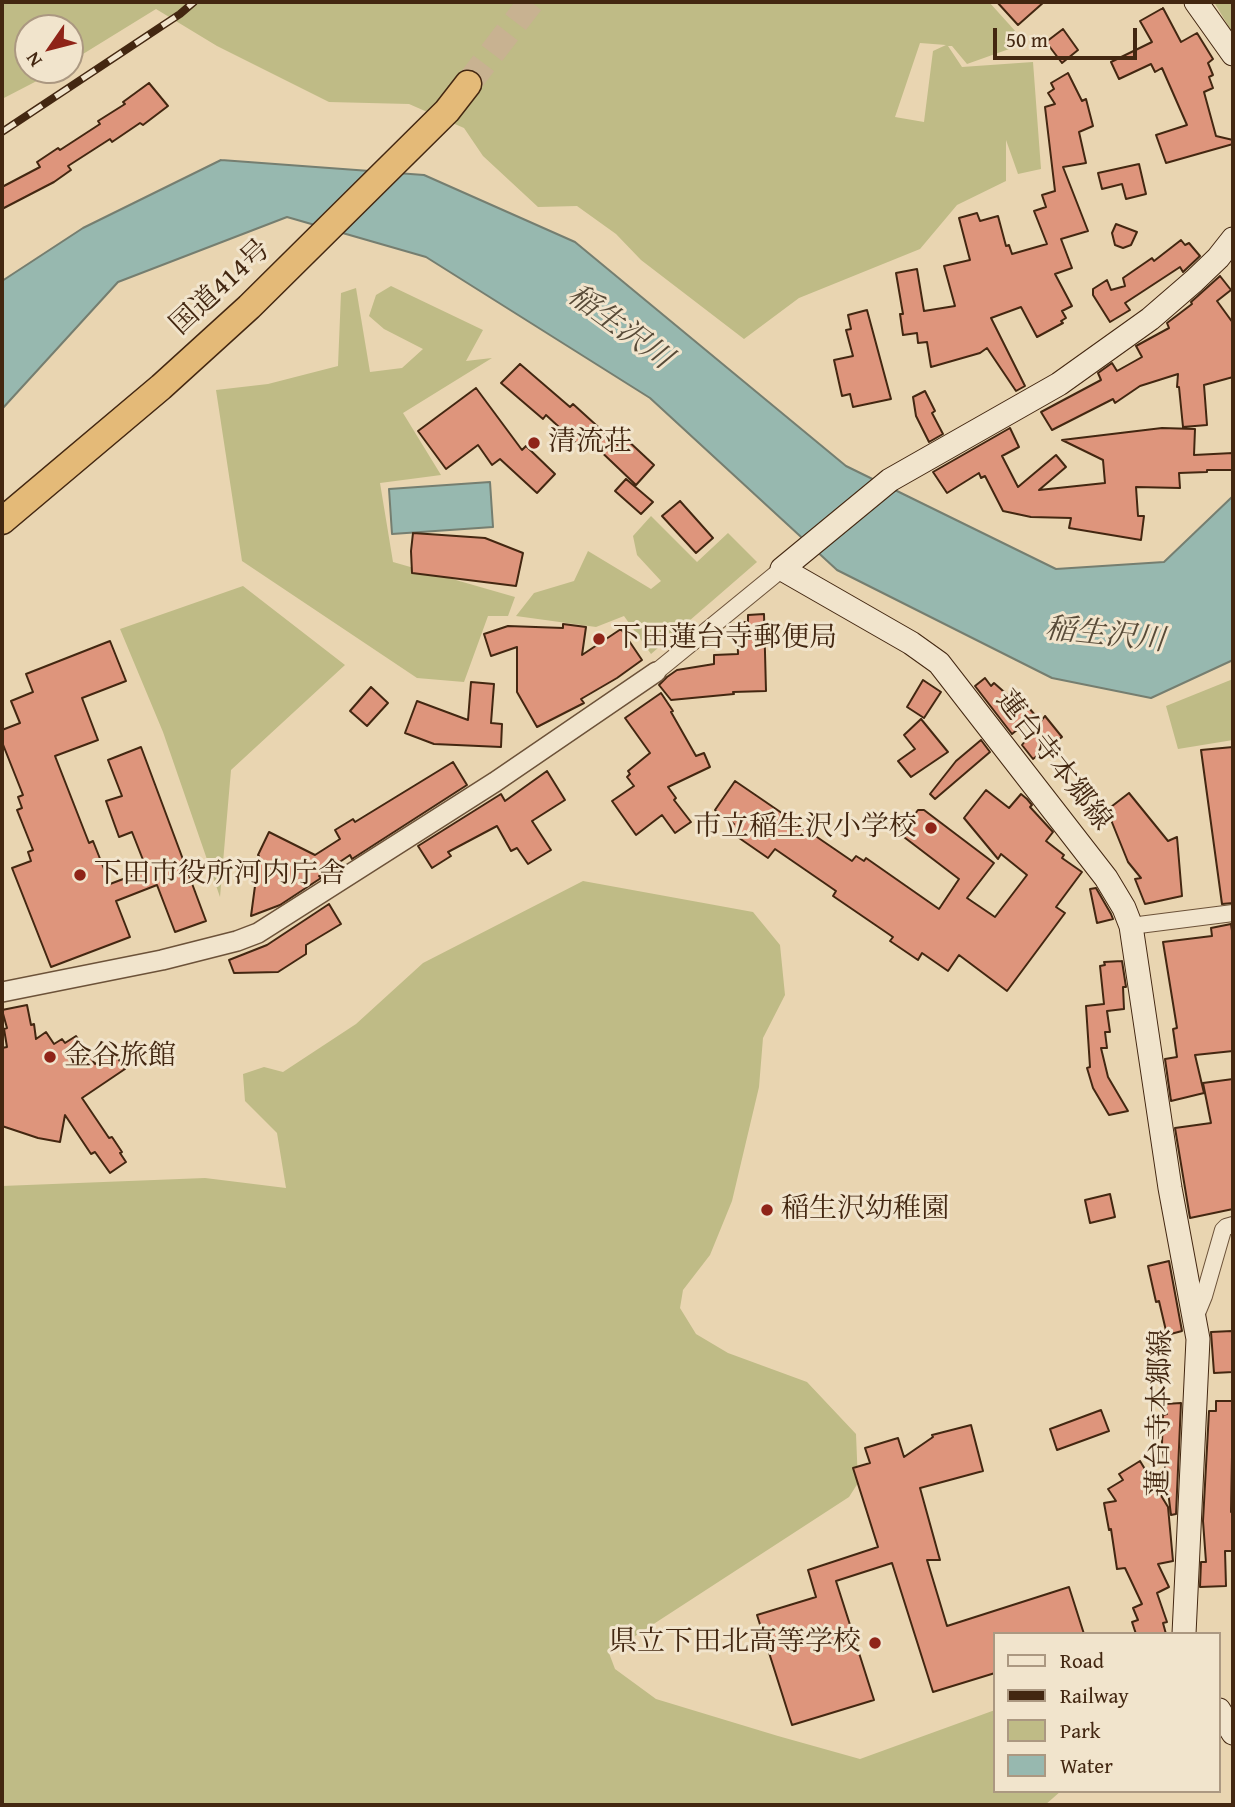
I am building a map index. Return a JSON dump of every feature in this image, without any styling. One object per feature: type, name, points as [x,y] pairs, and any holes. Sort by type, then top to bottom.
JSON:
[{"type":"highway","name":"国道414号","points":[[2,521],[161,387],[249,307],[447,111],[468,83]]},
{"type":"main road","points":[[1196,2],[1233,54]]},
{"type":"main road","points":[[788,563],[890,480],[1059,384],[1150,319],[1202,273],[1233,239]]},
{"type":"main road","name":"蓮台寺本郷線","points":[[788,563],[939,663],[1106,878],[1124,908],[1131,926],[1172,1200],[1198,1339],[1184,1632]]},
{"type":"main road","points":[[1221,1713],[1233,1733]]},
{"type":"street","points":[[2,992],[162,960],[224,945],[258,933],[495,782],[656,671],[788,563]]},
{"type":"street","points":[[1131,926],[1233,913]]},
{"type":"street","points":[[1194,1320],[1204,1296],[1223,1230],[1233,1226]]},
{"type":"green space","points":[[2,2],[989,2],[1026,43],[967,64],[952,46],[948,46],[962,67],[1033,62],[1041,169],[1018,174],[1006,140],[1006,181],[957,205],[920,249],[799,298],[744,339],[641,260],[616,234],[577,206],[538,207],[483,156],[464,128],[409,104],[329,102],[217,46],[156,9],[84,53],[84,14],[14,14],[14,84],[31,84],[2,99]],"holes":[[[920,43],[946,45],[933,51],[924,122],[895,117]]]},
{"type":"green space","points":[[1214,2],[1233,2],[1233,34]]},
{"type":"green space","points":[[391,286],[483,330],[466,361],[492,358],[403,413],[441,475],[380,483],[393,562],[515,597],[508,616],[488,616],[464,682],[417,678],[242,561],[216,390],[268,384],[338,366],[341,293],[356,288],[370,372],[402,368],[423,349],[384,329],[369,316],[376,295]]},
{"type":"green space","points":[[651,516],[697,562],[728,533],[757,562],[651,654],[624,616],[596,627],[516,616],[534,593],[574,581],[588,551],[651,589],[661,581],[637,555],[633,536]]},
{"type":"green space","points":[[243,586],[345,665],[231,770],[220,897],[163,732],[120,629]]},
{"type":"green space","points":[[1233,679],[1233,740],[1178,749],[1166,706]]},
{"type":"green space","points":[[583,881],[753,912],[780,945],[785,995],[763,1038],[759,1087],[732,1201],[710,1255],[683,1290],[680,1308],[696,1334],[728,1353],[807,1382],[856,1434],[858,1483],[849,1497],[609,1653],[615,1669],[656,1699],[860,1759],[993,1711],[993,1793],[1059,1793],[1045,1805],[2,1805],[2,1186],[205,1178],[286,1188],[277,1133],[245,1101],[243,1074],[264,1067],[283,1072],[356,1024],[423,963]]},
{"type":"water","name":"稲生沢川","points":[[221,160],[424,175],[575,242],[846,466],[1056,569],[1164,562],[1233,496],[1233,660],[1151,698],[1052,678],[837,570],[650,398],[426,257],[287,217],[118,282],[2,409],[2,281],[83,228]]},
{"type":"water","points":[[490,482],[493,527],[392,534],[389,489]]},
{"type":"building","points":[[997,2],[1044,2],[1018,25]]},
{"type":"building","points":[[1163,8],[1181,42],[1197,33],[1213,59],[1208,63],[1213,75],[1209,77],[1213,88],[1204,92],[1216,136],[1233,140],[1233,144],[1166,163],[1156,135],[1187,125],[1162,68],[1155,72],[1151,64],[1119,79],[1111,62],[1152,42],[1140,21]]},
{"type":"building","points":[[1063,29],[1078,50],[1062,63],[1046,42]]},
{"type":"building","points":[[1068,73],[1082,101],[1086,99],[1093,126],[1079,132],[1086,163],[1063,167],[1088,231],[1061,239],[1072,268],[1055,274],[1072,306],[1062,311],[1066,318],[1061,321],[1063,323],[1037,337],[1021,307],[991,318],[1025,386],[1016,391],[987,348],[980,353],[931,367],[927,342],[918,343],[917,333],[903,335],[900,314],[903,314],[896,273],[917,269],[924,311],[955,306],[944,266],[970,260],[959,218],[977,213],[980,221],[998,216],[1006,246],[1009,245],[1012,254],[1047,244],[1034,211],[1046,207],[1042,195],[1055,191],[1045,107],[1055,104],[1048,93],[1054,89],[1051,83]]},
{"type":"building","points":[[149,83],[168,106],[143,125],[140,123],[112,142],[110,139],[68,166],[71,170],[54,182],[2,209],[2,187],[40,167],[37,162],[100,124],[98,121],[125,104],[123,102]]},
{"type":"building","points":[[1139,164],[1146,194],[1126,199],[1122,184],[1102,189],[1098,173]]},
{"type":"building","points":[[1116,224],[1137,232],[1131,245],[1123,248],[1115,245],[1112,233]]},
{"type":"building","points":[[1181,240],[1185,245],[1189,243],[1200,256],[1183,272],[1180,267],[1125,303],[1130,310],[1110,322],[1093,295],[1093,289],[1107,280],[1111,290],[1125,286],[1123,278],[1152,258],[1154,261]]},
{"type":"building","points":[[1220,276],[1231,290],[1217,301],[1233,323],[1233,377],[1204,385],[1207,425],[1183,427],[1177,387],[1178,374],[1140,386],[1115,403],[1113,399],[1052,430],[1041,412],[1101,380],[1098,373],[1112,363],[1117,371],[1142,357],[1136,346],[1169,328],[1167,323],[1192,304],[1191,302]]},
{"type":"building","points":[[867,310],[891,399],[853,407],[850,394],[842,396],[834,360],[853,356],[846,330],[851,329],[848,315]]},
{"type":"building","points":[[520,364],[570,407],[573,404],[618,445],[625,438],[654,465],[636,485],[592,443],[585,451],[546,415],[543,419],[501,383]]},
{"type":"building","points":[[476,388],[522,450],[526,446],[555,474],[537,493],[500,459],[492,465],[478,445],[446,469],[418,431]]},
{"type":"building","points":[[925,391],[943,434],[929,442],[916,416],[913,397]]},
{"type":"building","points":[[1010,428],[1019,447],[1002,456],[1018,487],[1056,455],[1066,467],[1039,490],[1105,483],[1103,460],[1062,440],[1162,428],[1195,429],[1194,455],[1233,453],[1233,470],[1179,473],[1180,488],[1136,487],[1138,516],[1144,516],[1141,540],[1069,528],[1071,518],[1031,517],[1003,511],[985,476],[981,478],[979,473],[947,493],[933,472]]},
{"type":"building","points":[[626,479],[653,502],[641,514],[615,491]]},
{"type":"building","points":[[680,501],[713,538],[696,553],[662,516]]},
{"type":"building","points":[[413,533],[485,538],[523,553],[516,586],[412,573]]},
{"type":"building","points":[[764,614],[766,691],[733,692],[734,694],[671,700],[659,685],[677,670],[714,664],[714,655],[738,654],[737,622],[748,622],[748,615]]},
{"type":"building","points":[[563,624],[586,627],[582,655],[621,629],[642,660],[581,699],[584,703],[537,727],[517,692],[517,647],[491,656],[484,634],[508,626],[563,628]]},
{"type":"building","points":[[110,641],[126,681],[82,698],[98,740],[55,756],[89,843],[93,841],[110,884],[147,870],[132,832],[119,837],[106,801],[122,796],[108,760],[141,747],[206,921],[175,932],[157,885],[116,901],[130,937],[51,967],[12,868],[31,861],[28,852],[33,850],[17,810],[22,808],[18,797],[23,795],[2,742],[2,730],[20,723],[11,701],[33,692],[26,674]]},
{"type":"building","points":[[985,678],[991,686],[994,683],[1011,698],[1016,693],[1035,715],[1012,734],[975,686]]},
{"type":"building","points":[[923,680],[941,692],[924,718],[907,707]]},
{"type":"building","points":[[471,682],[494,684],[491,723],[502,724],[501,747],[434,744],[405,733],[417,701],[468,720]]},
{"type":"building","points":[[371,687],[388,703],[367,726],[350,711]]},
{"type":"building","points":[[661,693],[696,756],[704,753],[710,767],[668,787],[676,798],[674,800],[691,822],[675,833],[662,815],[636,835],[612,801],[634,786],[627,777],[630,774],[628,771],[650,753],[625,718]]},
{"type":"building","points":[[1045,716],[1062,737],[1033,759],[1022,745]]},
{"type":"building","points":[[921,719],[948,752],[911,777],[898,761],[915,749],[904,735]]},
{"type":"building","points":[[981,740],[990,752],[935,799],[930,794],[956,761]]},
{"type":"building","points":[[1233,747],[1233,903],[1222,904],[1201,750]]},
{"type":"building","points":[[453,762],[467,785],[352,859],[350,855],[280,905],[251,916],[258,855],[269,832],[315,855],[340,839],[335,830],[353,819],[355,822]]},
{"type":"building","points":[[547,771],[565,800],[532,821],[551,850],[528,864],[517,848],[511,851],[497,826],[448,852],[451,856],[432,868],[418,846],[501,794],[505,801]]},
{"type":"building","points":[[735,781],[852,861],[856,856],[864,861],[866,858],[939,909],[959,879],[900,834],[918,810],[924,810],[994,863],[967,898],[995,917],[1027,875],[1001,854],[998,859],[964,818],[986,790],[1009,808],[1021,794],[1027,799],[1032,805],[1030,807],[1053,832],[1046,841],[1064,855],[1062,858],[1082,872],[1056,907],[1065,913],[1007,991],[959,955],[948,971],[922,953],[918,960],[890,941],[893,937],[833,896],[836,891],[775,849],[768,858],[729,831],[734,824],[715,810]]},
{"type":"building","points":[[1129,793],[1168,841],[1177,837],[1182,896],[1145,904],[1135,879],[1141,878],[1128,862],[1107,810]]},
{"type":"building","points":[[1096,888],[1113,919],[1097,923],[1090,889]]},
{"type":"building","points":[[329,904],[341,924],[306,945],[306,954],[278,972],[234,973],[229,960],[267,945]]},
{"type":"building","points":[[1231,924],[1233,1051],[1195,1055],[1204,1093],[1171,1101],[1165,1059],[1177,1057],[1173,1029],[1177,1028],[1163,942],[1212,936],[1211,928]]},
{"type":"building","points":[[1122,961],[1126,987],[1123,987],[1124,1009],[1107,1011],[1110,1032],[1105,1032],[1107,1048],[1101,1048],[1108,1077],[1128,1111],[1109,1115],[1093,1088],[1087,1068],[1090,1067],[1086,1006],[1104,1004],[1100,966],[1105,965],[1104,962]]},
{"type":"building","points":[[27,1005],[36,1039],[46,1032],[54,1044],[62,1039],[65,1043],[76,1036],[95,1064],[113,1051],[125,1069],[82,1098],[109,1138],[112,1137],[126,1162],[110,1173],[95,1152],[91,1154],[65,1115],[60,1142],[2,1126],[2,1048],[7,1047],[4,1029],[7,1028],[2,1010]]},
{"type":"building","points":[[1233,1079],[1233,1209],[1190,1218],[1175,1128],[1211,1123],[1203,1083]]},
{"type":"building","points":[[1110,1194],[1115,1217],[1090,1223],[1085,1200]]},
{"type":"building","points":[[1169,1261],[1182,1331],[1167,1335],[1148,1266]]},
{"type":"building","points":[[1232,1331],[1233,1372],[1214,1373],[1211,1332]]},
{"type":"building","points":[[1216,1401],[1233,1401],[1233,1551],[1225,1551],[1226,1586],[1200,1587],[1201,1562],[1206,1562],[1203,1521],[1209,1411],[1216,1411]]},
{"type":"building","points":[[1181,1403],[1176,1514],[1171,1515],[1162,1443],[1163,1415],[1167,1414],[1165,1404]]},
{"type":"building","points":[[1101,1410],[1109,1431],[1057,1450],[1050,1429]]},
{"type":"building","points":[[971,1425],[983,1471],[920,1488],[940,1560],[927,1560],[947,1626],[1069,1587],[1083,1632],[993,1632],[993,1674],[933,1692],[892,1563],[836,1581],[874,1700],[792,1725],[757,1615],[816,1597],[808,1570],[878,1547],[853,1468],[870,1463],[865,1448],[898,1438],[904,1457],[933,1437],[932,1435]]},
{"type":"building","points":[[1140,1461],[1168,1507],[1173,1561],[1158,1564],[1169,1587],[1157,1593],[1167,1622],[1163,1623],[1165,1632],[1135,1632],[1132,1622],[1138,1620],[1133,1608],[1142,1604],[1125,1568],[1117,1569],[1104,1503],[1116,1501],[1108,1489],[1123,1480],[1119,1474]]},
{"type":"tunnel","points":[[468,84],[531,2]]},
{"type":"railway","points":[[2,132],[194,2]]},
{"type":"place","name":"清流荘","points":[[534,443]]},
{"type":"place","name":"下田蓮台寺郵便局","points":[[599,639]]},
{"type":"place","name":"市立稲生沢小学校","points":[[931,828]]},
{"type":"place","name":"下田市役所河内庁舎","points":[[80,875]]},
{"type":"place","name":"金谷旅館","points":[[50,1057]]},
{"type":"place","name":"稲生沢幼稚園","points":[[767,1210]]},
{"type":"place","name":"県立下田北高等学校","points":[[875,1643]]}]
